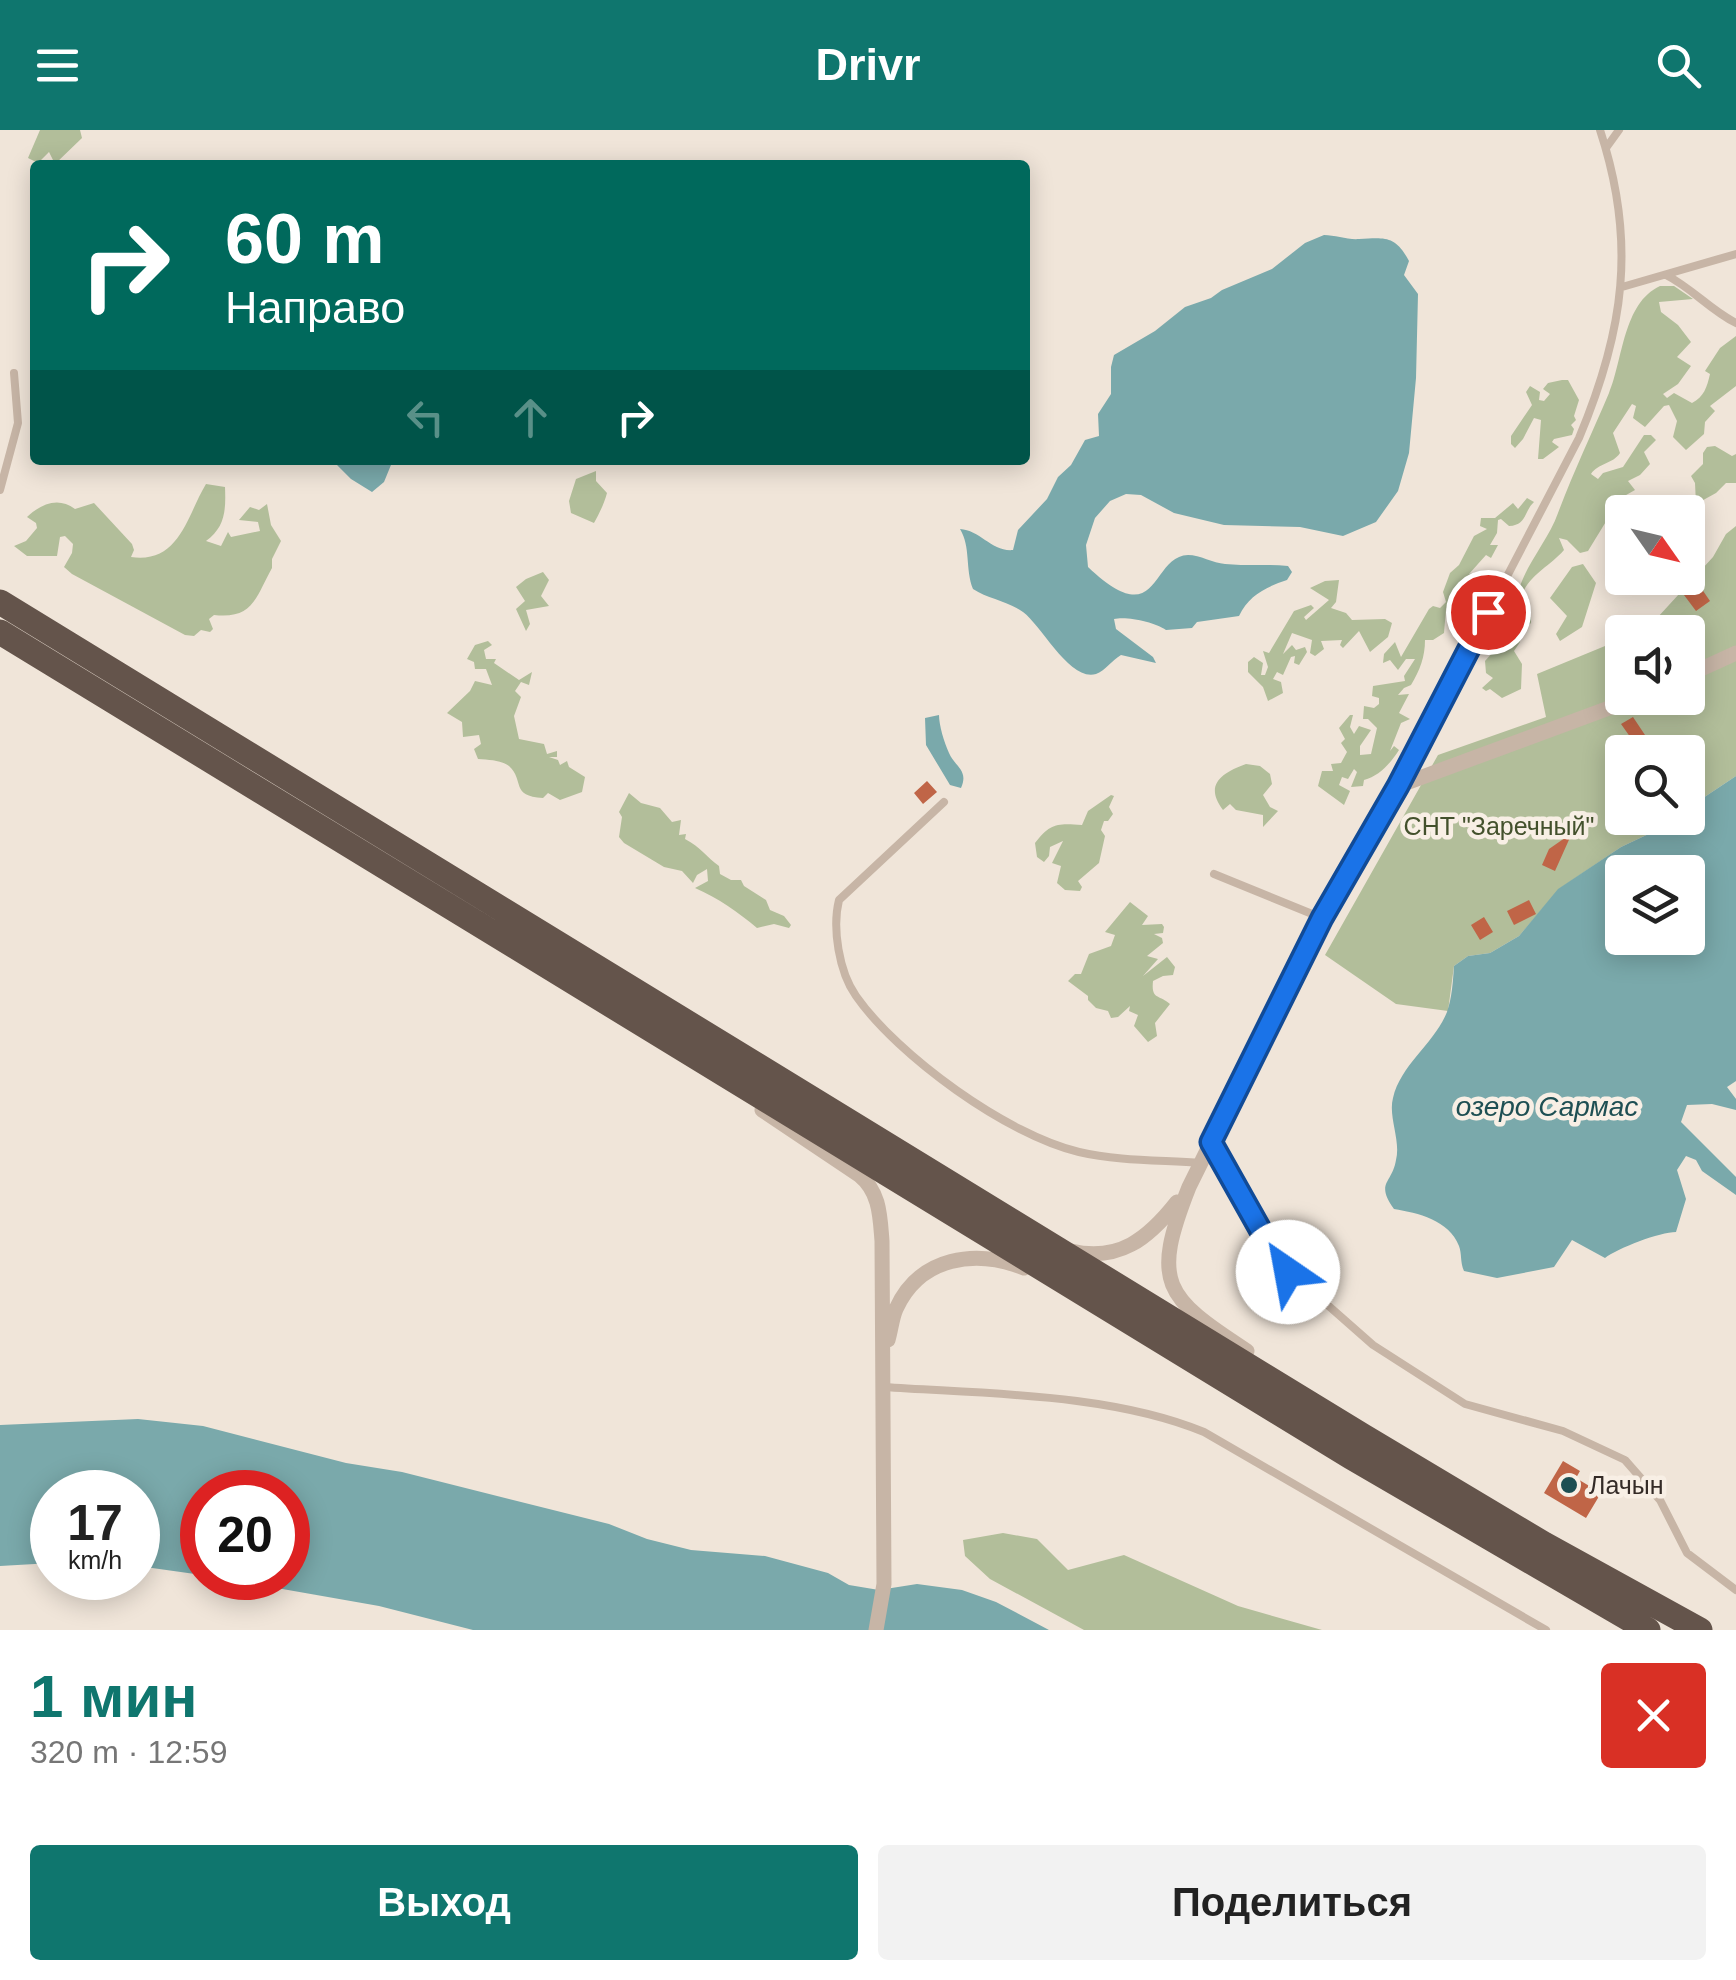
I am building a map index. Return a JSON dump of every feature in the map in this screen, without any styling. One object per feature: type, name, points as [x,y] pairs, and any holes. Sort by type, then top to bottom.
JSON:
[{"type":"highway","points":[[2,601],[1363,1436],[1544,1544],[1700,1630]]},
{"type":"highway","points":[[0,632],[1350,1457],[1648,1630]]},
{"type":"street","points":[[1705,667],[1736,653]]},
{"type":"street","points":[[1363,1436],[1315,1395],[1193,1315],[1176,1295],[1167,1267],[1168,1249],[1189,1187],[1322,918],[1398,786],[1605,709]]},
{"type":"street","points":[[620,1010],[867,1182],[877,1198],[882,1241],[882,1368]]},
{"type":"street","points":[[1039,1238],[1082,1254],[1117,1252],[1158,1227],[1189,1187]]},
{"type":"street","points":[[876,1630],[884,1584],[880,1386],[895,1310],[916,1283],[945,1263],[965,1257],[1000,1259],[1076,1288]]},
{"type":"lane","points":[[1398,786],[1578,438],[1598,391],[1614,339],[1622,287],[1619,216],[1600,130]]},
{"type":"lane","points":[[1606,148],[1620,130]]},
{"type":"lane","points":[[1622,287],[1736,254]]},
{"type":"lane","points":[[1666,275],[1685,284],[1709,308],[1736,324]]},
{"type":"lane","points":[[0,490],[18,423],[14,373]]},
{"type":"lane","points":[[944,802],[839,900],[836,920],[840,956],[856,996],[918,1059],[1008,1123],[1079,1152],[1201,1163]]},
{"type":"lane","points":[[1214,874],[1322,918]]},
{"type":"lane","points":[[1211,1142],[1281,1264],[1342,1319],[1408,1370],[1466,1404],[1563,1431],[1625,1460],[1660,1500],[1687,1553],[1736,1590]]},
{"type":"lane","points":[[880,1386],[1067,1401],[1175,1420],[1204,1432],[1546,1630]]},
{"type":"green space","points":[[40,130],[80,130],[82,138],[59,160],[53,160],[49,152],[41,160],[28,158]]},
{"type":"green space","points":[[1660,286],[1674,286],[1693,299],[1659,302],[1661,312],[1691,342],[1677,357],[1691,366],[1678,384],[1663,394],[1667,398],[1674,393],[1692,403],[1696,401],[1708,383],[1710,374],[1705,371],[1720,348],[1736,336],[1736,386],[1710,406],[1715,411],[1705,422],[1704,434],[1686,450],[1673,437],[1677,421],[1669,405],[1645,427],[1633,418],[1636,406],[1632,404],[1613,433],[1620,453],[1591,474],[1598,479],[1603,473],[1623,467],[1644,435],[1651,435],[1656,440],[1644,452],[1650,464],[1628,481],[1635,490],[1626,495],[1605,495],[1605,523],[1588,551],[1580,553],[1567,540],[1559,538],[1564,550],[1528,584],[1524,590],[1529,599],[1522,605],[1516,604],[1522,580],[1553,524],[1609,393],[1631,319],[1648,294]]},
{"type":"green space","points":[[1568,380],[1579,400],[1572,435],[1554,439],[1552,442],[1559,447],[1538,459],[1541,420],[1534,418],[1515,448],[1511,436],[1532,405],[1526,392],[1530,386],[1540,392],[1539,400],[1544,401],[1550,394],[1543,389],[1548,383]]},
{"type":"green space","points":[[1707,447],[1736,454],[1736,483],[1726,483],[1705,499],[1705,495],[1696,495],[1691,476],[1703,464]]},
{"type":"green space","points":[[596,471],[596,481],[607,493],[594,523],[571,513],[569,501],[576,479]]},
{"type":"green space","points":[[206,484],[225,487],[225,496],[221,524],[206,541],[221,546],[228,532],[231,537],[260,531],[258,522],[239,520],[250,507],[259,510],[267,504],[271,525],[281,541],[272,568],[251,605],[237,614],[214,615],[209,619],[213,629],[210,632],[201,630],[194,636],[185,635],[72,574],[64,567],[73,544],[65,536],[60,537],[57,556],[27,556],[14,546],[26,541],[37,528],[27,517],[38,508],[56,502],[75,509],[94,503],[132,544],[131,557],[161,553],[180,535]]},
{"type":"green space","points":[[1527,498],[1534,502],[1522,520],[1509,526],[1498,520],[1497,533],[1490,545],[1498,545],[1491,558],[1486,555],[1469,574],[1478,572],[1482,580],[1479,589],[1472,591],[1461,586],[1446,609],[1444,633],[1425,640],[1417,674],[1398,695],[1409,694],[1399,713],[1410,719],[1401,723],[1390,751],[1394,746],[1399,750],[1384,769],[1364,780],[1363,786],[1351,787],[1357,772],[1354,769],[1348,779],[1342,777],[1339,785],[1350,791],[1344,805],[1318,786],[1322,771],[1333,771],[1331,764],[1341,763],[1347,752],[1339,728],[1353,715],[1350,727],[1354,734],[1359,726],[1371,730],[1360,746],[1360,755],[1371,754],[1377,728],[1363,719],[1364,706],[1374,708],[1379,704],[1379,698],[1372,696],[1373,686],[1405,681],[1415,659],[1406,659],[1398,670],[1390,660],[1383,663],[1384,654],[1395,642],[1401,657],[1429,609],[1440,608],[1446,602],[1443,592],[1450,573],[1459,565],[1474,536],[1487,529],[1480,526],[1481,518],[1495,518],[1513,503],[1518,509]]},
{"type":"green space","name":"СНТ \"Заречный\"","points":[[1736,526],[1736,776],[1705,797],[1705,735],[1605,735],[1605,835],[1646,835],[1605,855],[1559,889],[1519,936],[1490,953],[1468,956],[1454,966],[1448,1011],[1396,1004],[1325,955],[1438,755],[1546,717],[1537,674],[1605,646],[1605,715],[1705,715],[1705,615],[1660,615],[1678,595],[1705,595],[1705,566]]},
{"type":"green space","points":[[1583,564],[1596,583],[1582,627],[1560,641],[1556,634],[1567,616],[1550,598],[1572,567]]},
{"type":"green space","points":[[543,572],[549,580],[541,596],[549,606],[526,610],[530,624],[526,631],[516,609],[525,601],[516,587]]},
{"type":"green space","points":[[1339,580],[1336,602],[1331,608],[1346,613],[1352,620],[1385,619],[1392,623],[1388,637],[1370,652],[1359,631],[1343,648],[1342,640],[1321,641],[1324,649],[1315,656],[1310,653],[1312,640],[1292,633],[1283,654],[1292,645],[1296,650],[1305,647],[1307,652],[1299,665],[1294,663],[1295,656],[1291,657],[1283,675],[1277,672],[1273,679],[1281,682],[1283,693],[1268,701],[1263,687],[1248,672],[1248,662],[1254,657],[1263,663],[1261,675],[1265,675],[1268,667],[1263,651],[1269,653],[1294,611],[1311,605],[1314,608],[1304,617],[1306,620],[1329,600],[1310,588]]},
{"type":"green space","points":[[1531,617],[1531,623],[1518,635],[1520,642],[1514,651],[1522,664],[1521,689],[1502,698],[1490,689],[1486,691],[1482,688],[1493,678],[1486,673],[1485,661],[1493,652],[1501,626]]},
{"type":"green space","points":[[488,641],[492,645],[484,650],[486,659],[496,659],[494,663],[519,680],[532,672],[529,685],[521,682],[515,691],[521,697],[514,716],[519,739],[544,744],[547,754],[557,751],[557,757],[549,757],[560,765],[567,761],[569,767],[585,777],[582,792],[560,800],[548,793],[543,798],[526,794],[509,766],[478,759],[474,749],[481,744],[479,735],[463,737],[462,722],[447,713],[475,681],[492,685],[486,669],[475,669],[474,662],[467,659],[475,645]]},
{"type":"green space","points":[[1246,764],[1260,766],[1270,774],[1272,784],[1263,795],[1270,807],[1278,811],[1263,827],[1263,815],[1236,810],[1230,804],[1223,810],[1215,794],[1223,776]]},
{"type":"green space","points":[[629,793],[641,803],[660,808],[672,822],[681,820],[679,835],[686,834],[685,839],[719,866],[720,874],[741,880],[766,900],[770,910],[784,916],[789,928],[774,924],[757,928],[695,888],[708,881],[707,869],[693,883],[682,871],[664,867],[624,843],[619,837],[619,812]]},
{"type":"green space","points":[[1114,796],[1109,807],[1113,814],[1101,830],[1105,836],[1099,863],[1078,881],[1080,891],[1065,890],[1057,883],[1061,866],[1052,863],[1063,841],[1050,847],[1044,862],[1037,857],[1035,843],[1055,826],[1082,825],[1088,811]]},
{"type":"green space","points":[[1130,902],[1148,916],[1142,925],[1164,927],[1163,933],[1154,934],[1163,943],[1147,956],[1158,959],[1143,976],[1167,957],[1175,967],[1173,975],[1153,981],[1155,994],[1170,1004],[1155,1023],[1157,1036],[1148,1042],[1134,1026],[1138,1015],[1129,1011],[1130,1006],[1111,1018],[1108,1011],[1096,1008],[1088,996],[1068,981],[1081,974],[1089,954],[1111,946],[1115,935],[1105,932]]},
{"type":"green space","points":[[1003,1533],[1037,1539],[1068,1570],[1124,1555],[1238,1606],[1322,1630],[1084,1630],[990,1579],[965,1556],[963,1540]]},
{"type":"water","points":[[1324,235],[1388,240],[1399,246],[1409,261],[1404,275],[1418,294],[1416,378],[1409,453],[1398,491],[1376,522],[1343,536],[1300,527],[1224,525],[1174,513],[1141,495],[1126,494],[1110,501],[1095,518],[1086,545],[1088,567],[1111,586],[1129,594],[1151,587],[1166,567],[1188,555],[1225,564],[1288,566],[1292,572],[1287,580],[1253,597],[1239,616],[1166,630],[1141,620],[1114,619],[1116,629],[1156,663],[1121,655],[1096,674],[1076,670],[1023,612],[973,589],[960,529],[999,548],[1013,550],[1018,530],[1047,499],[1085,440],[1099,436],[1098,414],[1111,394],[1114,355],[1155,331],[1185,307],[1272,269],[1305,243]]},
{"type":"water","points":[[337,465],[391,465],[384,482],[372,492]]},
{"type":"water","points":[[939,715],[947,749],[962,773],[961,788],[950,785],[926,745],[925,718]]},
{"type":"water","name":"озеро Сармас","points":[[1736,776],[1736,1081],[1727,1087],[1736,1099],[1736,1110],[1712,1104],[1687,1105],[1681,1122],[1736,1177],[1736,1195],[1686,1156],[1677,1170],[1686,1199],[1676,1232],[1639,1241],[1605,1258],[1572,1240],[1554,1267],[1497,1278],[1464,1271],[1459,1246],[1448,1230],[1422,1216],[1394,1209],[1388,1200],[1385,1188],[1397,1152],[1392,1113],[1397,1086],[1447,1012],[1454,966],[1468,956],[1490,953],[1519,936],[1558,889],[1605,858],[1605,955],[1705,955],[1705,855],[1609,855],[1646,835],[1705,835],[1705,797]]},
{"type":"water","points":[[138,1419],[203,1426],[609,1524],[691,1550],[765,1556],[828,1573],[849,1585],[879,1590],[917,1584],[962,1590],[996,1602],[1049,1630],[473,1630],[379,1606],[310,1594],[310,1470],[180,1470],[180,1572],[160,1569],[160,1470],[30,1470],[30,1564],[0,1566],[0,1425]]},
{"type":"building","points":[[1705,594],[1710,601],[1696,611],[1684,595]]},
{"type":"building","points":[[1633,717],[1645,735],[1629,735],[1621,724]]},
{"type":"building","points":[[927,781],[937,792],[923,804],[914,793]]},
{"type":"building","points":[[1572,833],[1555,871],[1542,865],[1549,849]]},
{"type":"building","points":[[1529,900],[1536,914],[1514,925],[1507,911]]},
{"type":"building","points":[[1484,917],[1493,932],[1480,940],[1471,925]]},
{"type":"building","name":"Лачын","points":[[1563,1461],[1580,1471],[1576,1478],[1601,1493],[1586,1518],[1544,1493]]},
{"type":"place","name":"Лачын","points":[[1569,1485]]},
{"type":"route","points":[[1288,1272],[1211,1142],[1322,918],[1398,786],[1488,612]]}]
